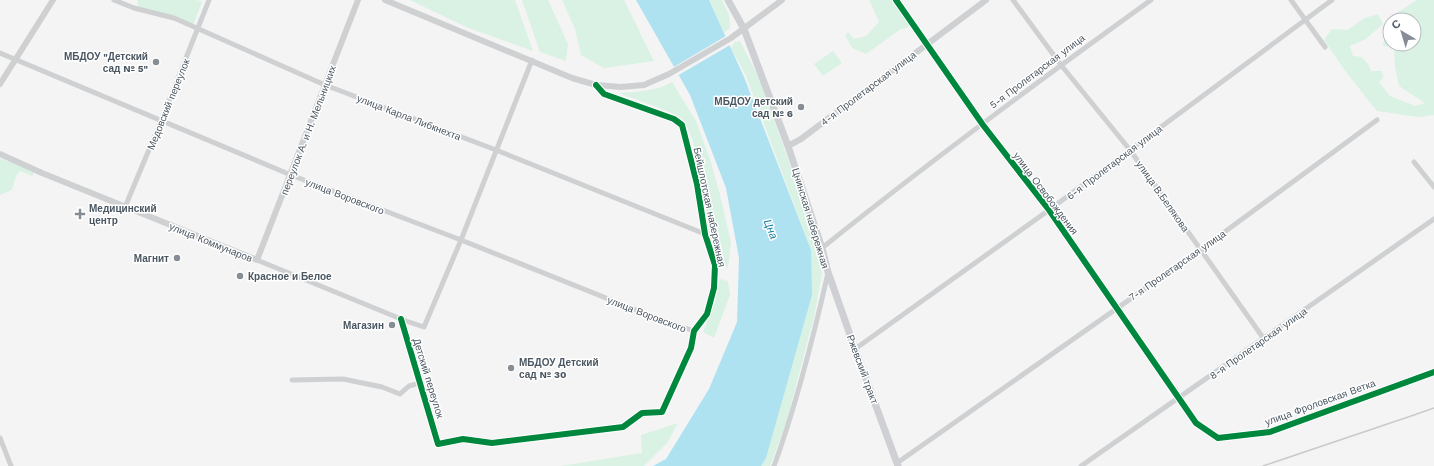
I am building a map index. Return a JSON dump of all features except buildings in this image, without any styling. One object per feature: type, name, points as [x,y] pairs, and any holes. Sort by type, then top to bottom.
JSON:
[{"type":"main road","name":"Цнинская набережная","points":[[728,0],[744,29],[788,146],[822,248],[828,272]]},
{"type":"main road","name":"Ржевский тракт","points":[[828,272],[898,465]]},
{"type":"street","points":[[0,84],[53,0]]},
{"type":"street","name":"улица Карла Либкнехта","points":[[114,0],[134,8],[174,18],[325,85],[496,150],[705,234]]},
{"type":"street","name":"Медовский переулок","points":[[125,207],[209,0]]},
{"type":"street","name":"переулок А. и Н. Мельницких","points":[[257,260],[358,0]]},
{"type":"street","name":"Бейшлотская набережная","points":[[385,0],[532,60],[572,78],[596,85],[621,87],[644,85],[669,74],[731,38],[782,0]]},
{"type":"street","name":"улица Освобождения","points":[[896,0],[983,125],[1049,210],[1178,399]]},
{"type":"street","name":"4-я Пролетарская улица","points":[[788,146],[801,139],[986,0]]},
{"type":"street","name":"улица В.Белякова","points":[[1013,0],[1061,65],[1130,150],[1264,339]]},
{"type":"street","name":"5-я Пролетарская улица","points":[[822,248],[879,202],[1061,65],[1152,0]]},
{"type":"street","points":[[1291,0],[1325,47]]},
{"type":"street","name":"6-я Пролетарская улица","points":[[855,349],[1049,210],[1332,0]]},
{"type":"street","name":"улица Воровского","points":[[0,53],[291,175],[461,240],[651,316],[694,331]]},
{"type":"street","name":"Детский переулок","points":[[424,327],[461,240],[532,60]]},
{"type":"street","name":"Бейшлотская набережная","points":[[438,444],[463,439],[492,442],[623,427],[642,413],[662,412],[691,348],[694,331],[707,314],[714,288],[715,265],[705,234],[697,184],[682,125],[674,119],[604,94],[596,85]]},
{"type":"street","name":"7-я Пролетарская улица","points":[[898,465],[1116,308],[1200,250],[1377,120]]},
{"type":"street","name":"улица Коммунаров","points":[[0,154],[125,207],[424,327]]},
{"type":"street","points":[[1414,162],[1434,187]]},
{"type":"street","name":"8-я Пролетарская улица","points":[[1081,466],[1434,219]]},
{"type":"street","name":"Цнинская набережная","points":[[774,466],[786,433],[811,349],[828,272]]},
{"type":"street","name":"Детский переулок","points":[[401,319],[438,444]]},
{"type":"street","name":"улица Фроловская Ветка","points":[[1178,399],[1196,424],[1218,438],[1270,432],[1434,372]]},
{"type":"street","points":[[292,380],[343,379],[382,387],[400,394],[409,386],[420,383]]},
{"type":"street","points":[[0,438],[11,466]]},
{"type":"green space","points":[[137,0],[197,0],[202,2],[192,28],[174,17],[139,9]]},
{"type":"green space","points":[[410,0],[515,0],[533,51],[466,27]]},
{"type":"green space","points":[[522,0],[548,0],[568,44],[566,61],[540,52]]},
{"type":"green space","points":[[562,0],[624,0],[654,61],[604,68],[581,55],[575,29]]},
{"type":"green space","points":[[709,0],[722,0],[729,15],[730,29],[724,32]]},
{"type":"green space","points":[[869,0],[894,0],[910,24],[907,28],[901,29],[866,54],[852,48],[845,35],[848,32],[854,39],[866,36],[879,22]]},
{"type":"green space","points":[[1417,0],[1434,0],[1434,115],[1418,117],[1377,111],[1346,72],[1324,40],[1332,29],[1347,30],[1365,18],[1378,14],[1382,25],[1366,39],[1350,46],[1353,56],[1362,57],[1368,64],[1371,71],[1382,71],[1383,78],[1379,82],[1390,96],[1415,106],[1425,103],[1399,86],[1395,67],[1394,52],[1422,52],[1422,12],[1398,12]]},
{"type":"green space","points":[[740,41],[759,78],[788,159],[819,251],[822,274],[814,317],[786,423],[770,466],[761,466],[766,458],[811,250],[746,76],[731,48],[735,42]]},
{"type":"green space","points":[[833,51],[842,63],[823,76],[814,64]]},
{"type":"green space","points":[[672,82],[696,121],[710,159],[731,243],[728,268],[716,262],[710,241],[704,194],[697,158],[688,129],[682,119],[662,109],[619,93],[653,89]]},
{"type":"green space","points":[[0,158],[10,162],[15,160],[35,172],[32,176],[20,171],[16,176],[12,190],[0,195]]},
{"type":"green space","points":[[720,279],[728,281],[730,295],[714,338],[703,332],[715,303]]},
{"type":"green space","points":[[678,423],[668,442],[644,466],[560,466],[642,453],[641,435]]},
{"type":"water","name":"Цна","points":[[636,0],[709,0],[744,77],[811,250],[812,295],[766,458],[761,466],[653,466],[666,459],[709,389],[737,322],[739,258],[726,188],[690,95]]},
{"type":"pier","points":[[726,36],[730,45],[677,76],[672,68]]},
{"type":"railway","points":[[1263,466],[1434,408]]},
{"type":"cycle path","points":[[896,0],[983,125],[1049,210],[1196,423],[1218,438],[1270,432],[1434,372]]},
{"type":"cycle path","points":[[401,319],[438,444],[463,439],[492,443],[623,427],[642,413],[662,412],[691,348],[694,331],[707,314],[714,288],[715,265],[705,234],[697,184],[682,125],[674,119],[604,94],[596,85]]},
{"type":"place","name":"МБДОУ \"Детский сад № 5\"","points":[[156,62]]},
{"type":"place","name":"МБДОУ детский сад № 6","points":[[801,107]]},
{"type":"place","name":"Медицинский центр","points":[[80,214]]},
{"type":"place","name":"Магнит","points":[[177,258]]},
{"type":"place","name":"Красное и Белое","points":[[240,276]]},
{"type":"place","name":"Магазин","points":[[392,325]]},
{"type":"place","name":"МБДОУ Детский сад № 30","points":[[511,368]]}]
